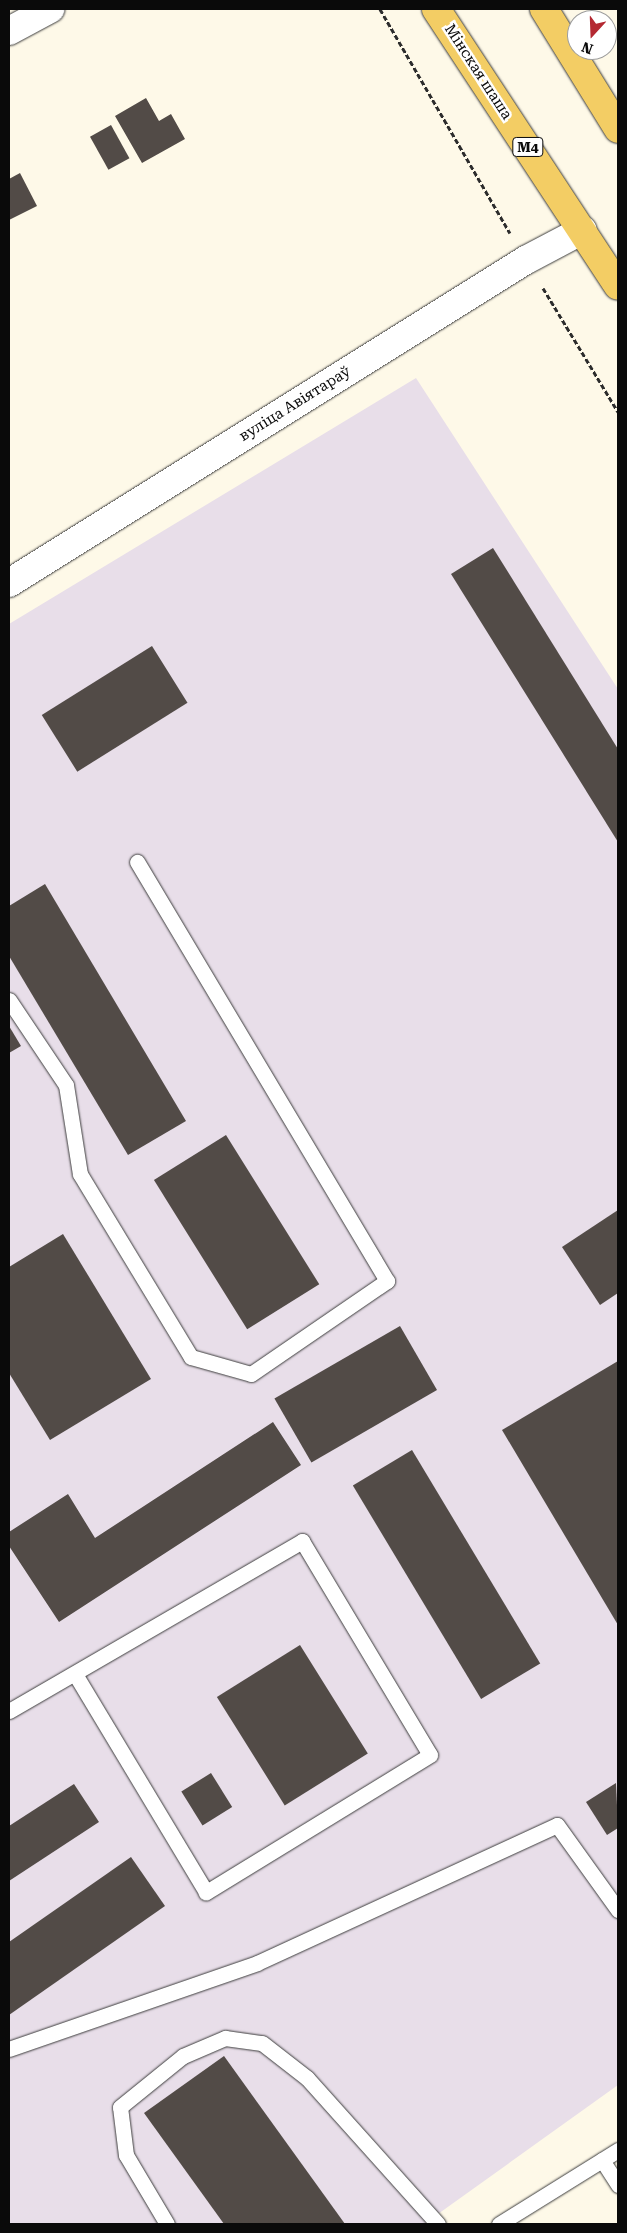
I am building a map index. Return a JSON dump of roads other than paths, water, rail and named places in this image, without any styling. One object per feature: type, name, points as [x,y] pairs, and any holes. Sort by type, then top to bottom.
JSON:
[{"type":"main road","name":"Мінская шаша","points":[[436,9],[618,286]]},
{"type":"main road","points":[[544,9],[618,129]]},
{"type":"street","points":[[9,31],[50,9]]},
{"type":"street","name":"вуліца Авіятараў","points":[[9,582],[526,260],[583,230]]},
{"type":"lane","points":[[9,1000],[66,1085],[80,1174],[191,1357],[251,1374],[387,1281],[137,862]]},
{"type":"lane","points":[[9,1711],[302,1541],[430,1755],[206,1892],[75,1674]]},
{"type":"lane","points":[[9,2049],[257,1963],[557,1825],[618,1910]]},
{"type":"lane","points":[[167,2224],[126,2155],[120,2107],[183,2056],[225,2038],[262,2042],[307,2078],[438,2224]]},
{"type":"lane","points":[[499,2224],[618,2150]]},
{"type":"lane","points":[[602,2160],[618,2185]]}]
